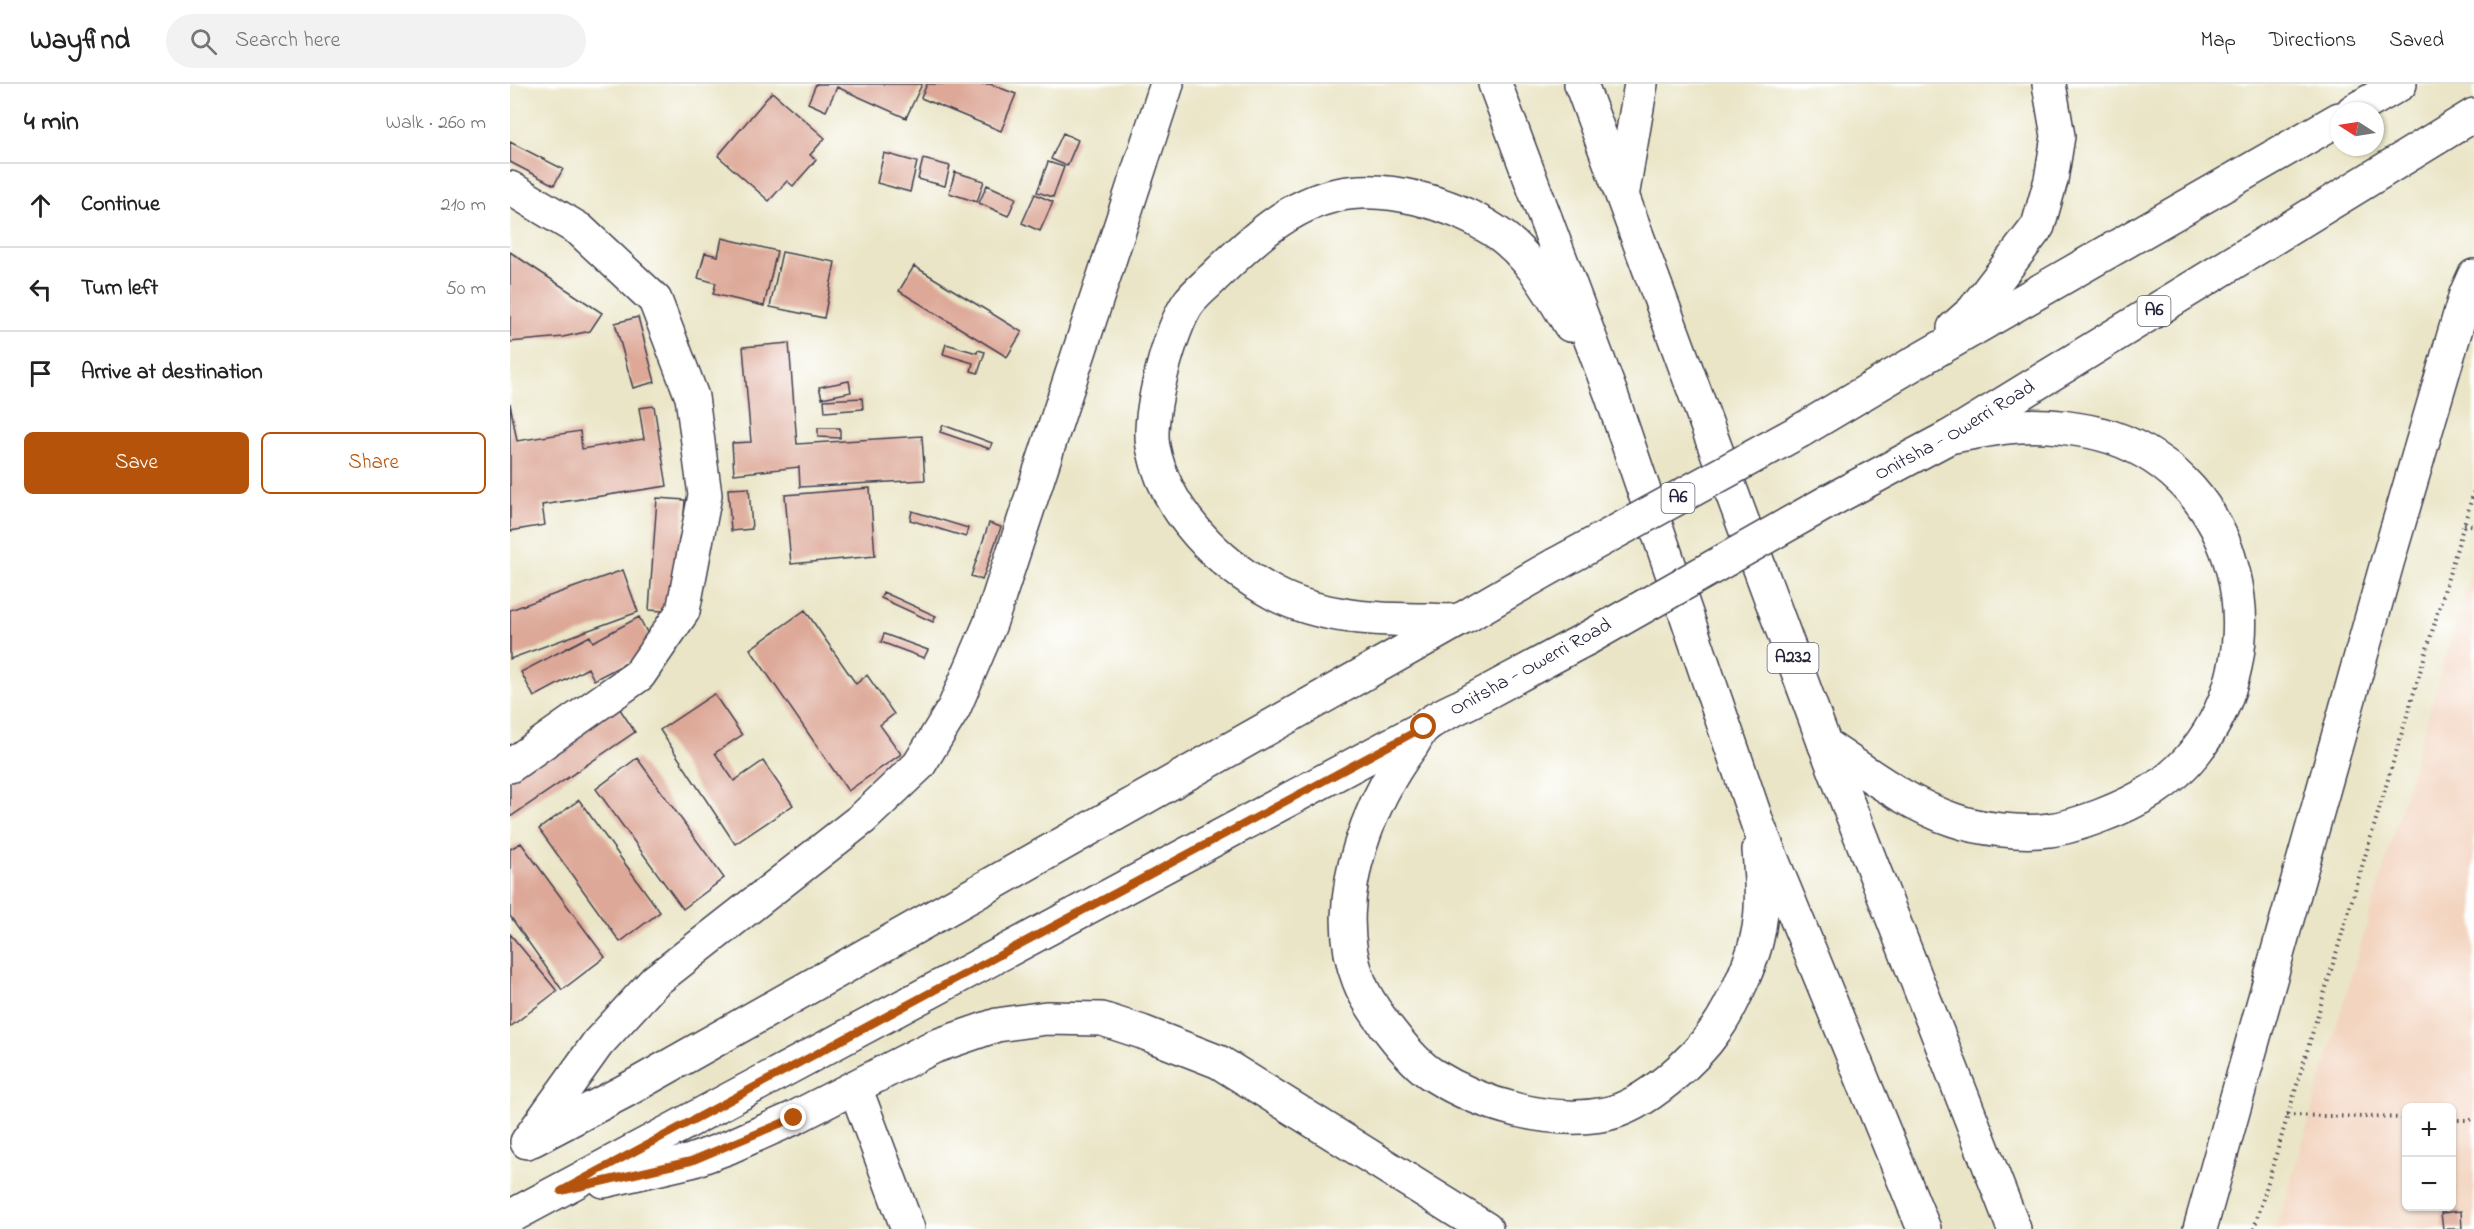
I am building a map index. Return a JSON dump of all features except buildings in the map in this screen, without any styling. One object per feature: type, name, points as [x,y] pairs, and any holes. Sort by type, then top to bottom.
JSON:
[{"type":"main road","points":[[518,1147],[598,1043],[655,981],[862,818],[918,765],[954,708],[990,624],[1167,84]]},
{"type":"main road","points":[[1495,84],[1611,394],[1758,825],[1924,1229]]},
{"type":"main road","name":"A232","points":[[1581,84],[1825,745],[2013,1229]]},
{"type":"main road","points":[[1622,192],[1641,84]]},
{"type":"main road","points":[[1916,362],[1973,311],[2038,226],[2051,180],[2058,136],[2049,84]]},
{"type":"main road","points":[[2369,102],[2400,84]]},
{"type":"main road","name":"Onitsha - Owerri Road","points":[[561,1191],[1588,638],[1831,500],[1949,437],[2474,115]]},
{"type":"main road","name":"A6","points":[[1459,620],[1800,431],[2330,124]]},
{"type":"main road","points":[[510,188],[580,230],[655,300],[692,397],[705,495],[683,611],[639,675],[510,766]]},
{"type":"main road","points":[[1459,620],[1373,619],[1289,601],[1254,582],[1217,556],[1188,521],[1167,487],[1153,446],[1155,403],[1162,370],[1172,333],[1189,302],[1233,258],[1269,227],[1305,206],[1336,195],[1374,191],[1408,197],[1456,210],[1494,230],[1528,261],[1611,394]]},
{"type":"main road","points":[[2200,1229],[2383,574],[2466,294],[2474,276]]},
{"type":"main road","points":[[1825,745],[1916,804],[1956,821],[2005,830],[2049,831],[2088,821],[2133,803],[2167,781],[2195,752],[2218,716],[2237,662],[2241,632],[2238,587],[2226,546],[2205,507],[2173,473],[2147,453],[2110,437],[2060,428],[2020,426],[1949,437]]},
{"type":"main road","points":[[518,1147],[625,1091],[1459,620]]},
{"type":"main road","points":[[1424,727],[1383,787],[1369,817],[1357,855],[1347,901],[1349,942],[1359,982],[1379,1016],[1408,1052],[1431,1074],[1477,1097],[1523,1111],[1564,1117],[1608,1114],[1642,1100],[1677,1073],[1718,1028],[1742,979],[1757,938],[1762,897],[1758,825]]},
{"type":"main road","points":[[510,1217],[561,1191],[691,1161],[794,1118],[933,1047],[997,1026],[1046,1018],[1102,1020],[1142,1032],[1219,1062],[1486,1229]]},
{"type":"main road","points":[[855,1087],[908,1229]]},
{"type":"path","points":[[2254,1229],[2474,491]]},
{"type":"path","points":[[2464,524],[2474,526]]},
{"type":"path","points":[[2287,1115],[2402,1118]]},
{"type":"path","points":[[2456,1120],[2474,1120]]},
{"type":"shaded area","points":[[2474,560],[2474,1229],[2277,1229]]},
{"type":"route","points":[[794,1118],[691,1161],[561,1191],[1424,727]]}]
